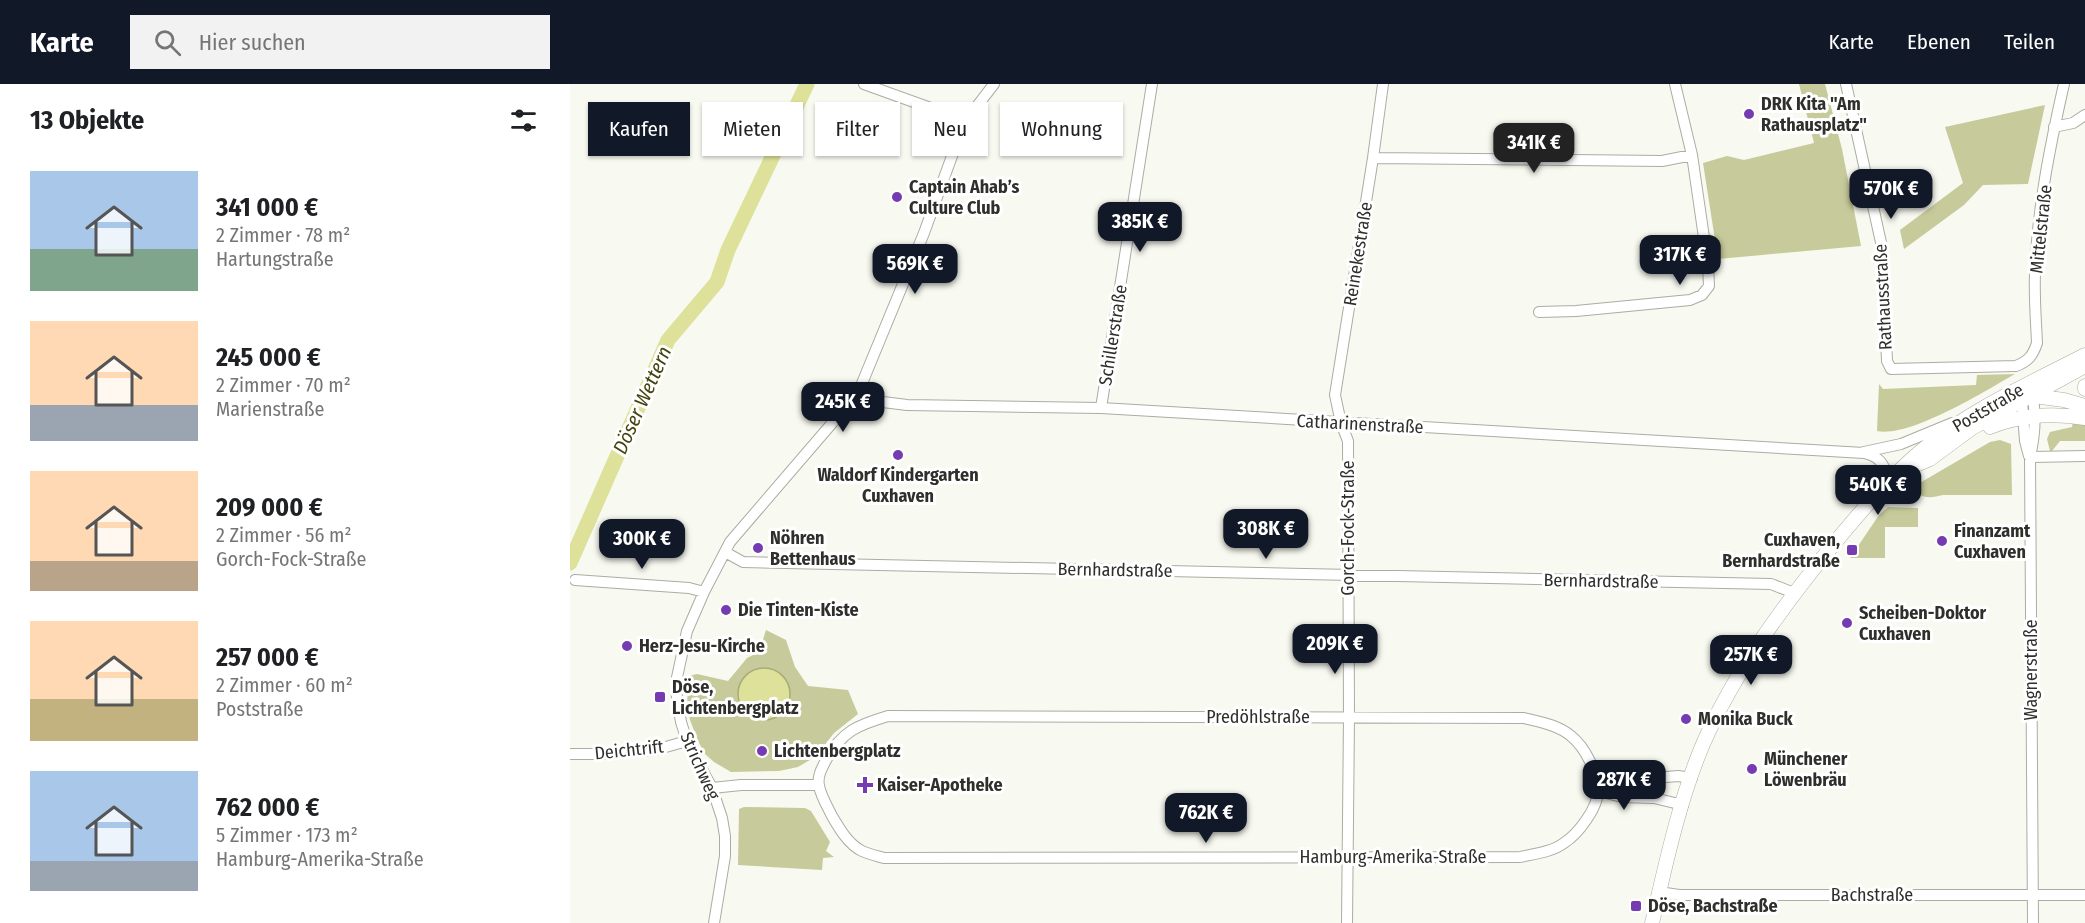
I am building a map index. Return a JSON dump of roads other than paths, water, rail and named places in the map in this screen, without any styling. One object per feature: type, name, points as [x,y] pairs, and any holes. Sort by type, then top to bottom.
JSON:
[{"type":"street","points":[[864,84],[914,102]]},
{"type":"street","name":"Strichweg","points":[[980,102],[994,84]]},
{"type":"street","name":"Schillerstraße","points":[[1101,408],[1152,84]]},
{"type":"street","name":"Reinekestraße","points":[[1341,423],[1335,395],[1383,84]]},
{"type":"street","points":[[1539,312],[1576,311],[1689,300],[1702,295],[1709,286],[1692,155],[1675,84]]},
{"type":"street","name":"Rathausstraße","points":[[1846,84],[1882,247],[1887,361],[1891,369],[2016,366]]},
{"type":"street","name":"Mittelstraße","points":[[2016,366],[2029,360],[2037,343],[2035,275],[2040,215],[2054,127],[2064,84]]},
{"type":"street","points":[[2054,127],[2073,123],[2085,115]]},
{"type":"street","points":[[1373,158],[1662,161],[1692,155]]},
{"type":"street","name":"Strichweg","points":[[714,923],[725,856],[722,818],[712,788],[687,741],[679,711],[676,682],[687,631],[704,592],[725,552],[740,530],[858,393],[924,233],[952,156]]},
{"type":"street","name":"Poststraße","points":[[1895,476],[1930,459],[1972,428],[2028,394],[2085,355]]},
{"type":"street","name":"Poststraße","points":[[1652,923],[1670,846],[1703,746],[1720,708],[1754,651],[1794,593],[1844,532],[1921,450],[1969,416],[2028,394],[2085,366]]},
{"type":"street","name":"Catharinenstraße","points":[[858,393],[875,401],[907,405],[1101,408],[1864,453],[1901,444],[1969,416]]},
{"type":"street","points":[[2028,394],[2085,406]]},
{"type":"street","name":"Wagnerstraße","points":[[2028,394],[2033,441],[2030,457],[2033,923]]},
{"type":"street","points":[[1930,459],[1943,455],[1990,427],[2007,420],[2055,414],[2085,418]]},
{"type":"street","name":"Gorch-Fock-Straße","points":[[1341,423],[1348,441],[1347,923]]},
{"type":"street","points":[[1864,453],[1875,455],[1895,476]]},
{"type":"street","points":[[2030,457],[2085,456]]},
{"type":"street","name":"Bernhardstraße","points":[[725,552],[744,562],[1771,584],[1794,593]]},
{"type":"street","points":[[575,580],[689,588],[704,592]]},
{"type":"street","name":"Predöhlstraße","points":[[819,785],[820,771],[835,745],[848,732],[865,723],[888,716],[1524,718],[1549,724],[1571,736],[1586,752],[1598,791]]},
{"type":"street","name":"Deichtrift","points":[[570,754],[655,750],[687,741]]},
{"type":"street","points":[[1598,791],[1620,781],[1678,776],[1692,778]]},
{"type":"street","points":[[712,788],[741,785],[819,785]]},
{"type":"street","name":"Hamburg-Amerika-Straße","points":[[819,785],[838,827],[848,839],[861,851],[884,858],[1520,857],[1541,853],[1563,844],[1578,831],[1591,812],[1598,791]]},
{"type":"street","points":[[1598,791],[1622,797],[1654,798],[1683,805]]},
{"type":"street","name":"Bachstraße","points":[[1659,892],[1679,895],[2085,895]]},
{"type":"waterway","name":"Döser Wettern","points":[[570,563],[668,340],[717,282],[728,250],[807,84]]},
{"type":"place","name":"DRK Kita \"Am Rathausplatz\"","points":[[1749,114]]},
{"type":"place","name":"Captain Ahab’s Culture Club","points":[[897,197]]},
{"type":"place","name":"Waldorf Kindergarten Cuxhaven","points":[[898,455]]},
{"type":"place","name":"Finanzamt Cuxhaven","points":[[1942,541]]},
{"type":"place","name":"Nöhren Bettenhaus","points":[[758,548]]},
{"type":"place","name":"Cuxhaven, Bernhardstraße","points":[[1852,550]]},
{"type":"place","name":"Die Tinten-Kiste","points":[[726,610]]},
{"type":"place","name":"Scheiben-Doktor Cuxhaven","points":[[1847,623]]},
{"type":"place","name":"Herz-Jesu-Kirche","points":[[627,646]]},
{"type":"place","name":"Döse, Lichtenbergplatz","points":[[660,697]]},
{"type":"place","name":"Monika Buck","points":[[1686,719]]},
{"type":"place","name":"Lichtenbergplatz","points":[[762,751]]},
{"type":"place","name":"Münchener Löwenbräu","points":[[1752,769]]},
{"type":"place","name":"Kaiser-Apotheke","points":[[865,785]]},
{"type":"place","name":"Döse, Bachstraße","points":[[1636,906]]}]
